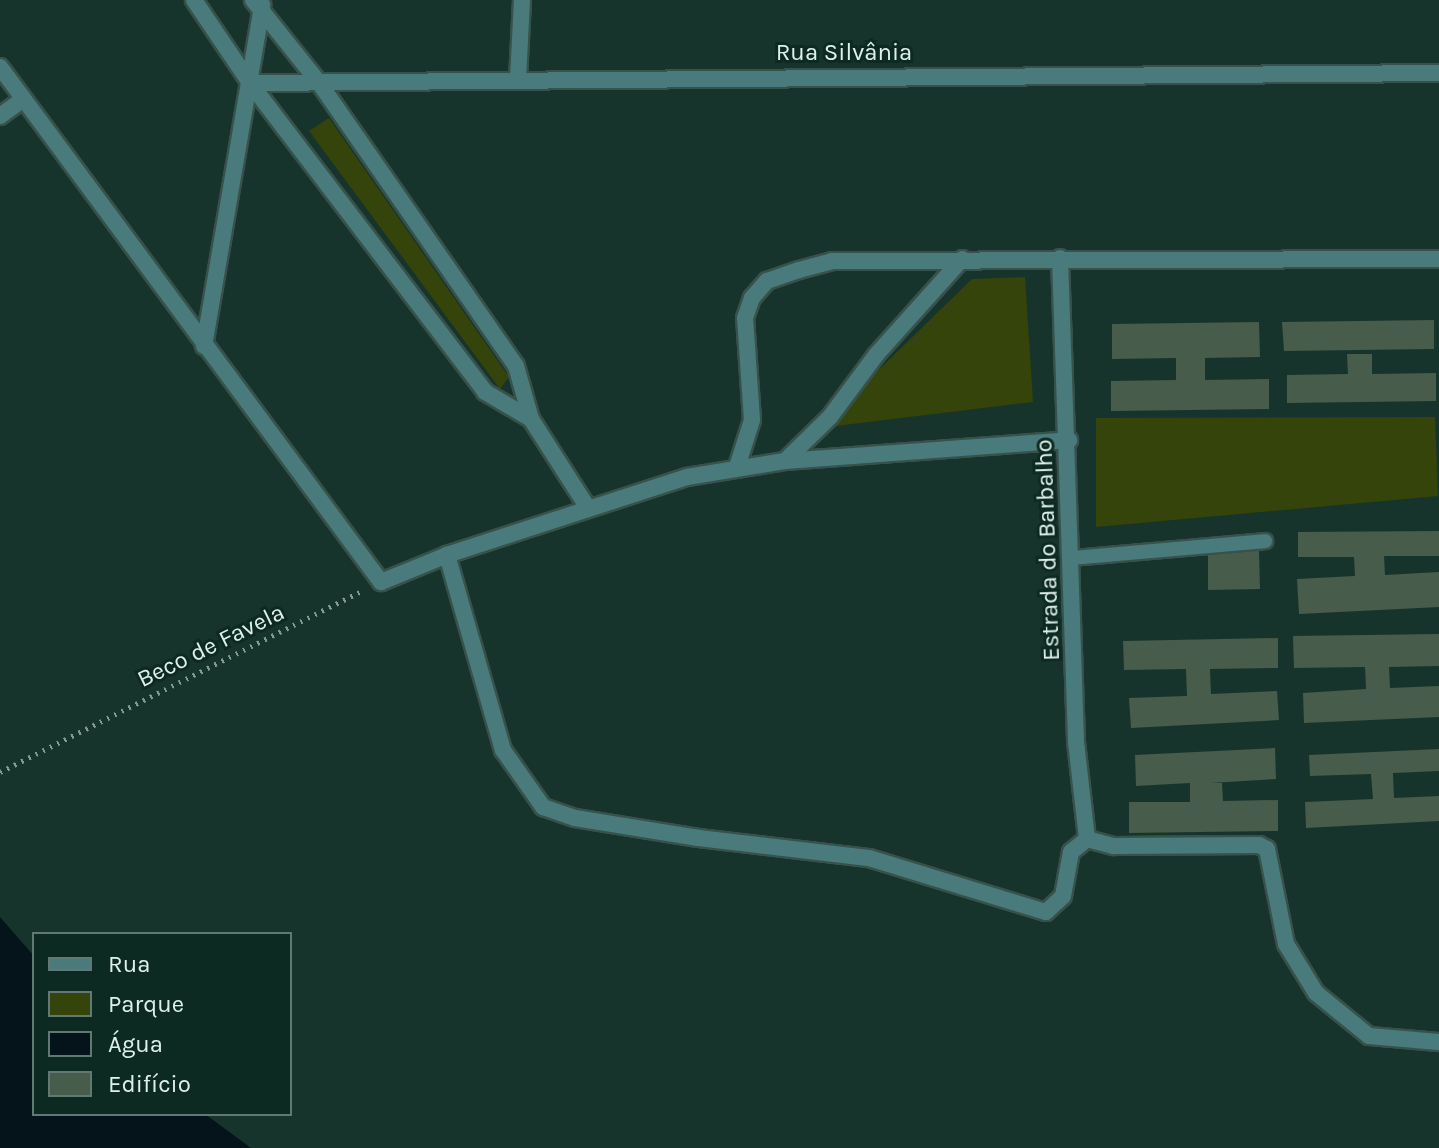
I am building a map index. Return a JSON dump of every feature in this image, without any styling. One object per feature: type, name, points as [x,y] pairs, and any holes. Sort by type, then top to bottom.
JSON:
[{"type":"street","points":[[194,0],[250,83],[485,392],[531,419]]},
{"type":"street","points":[[518,79],[522,0]]},
{"type":"street","points":[[204,346],[250,83],[259,4]]},
{"type":"street","points":[[259,4],[320,84],[516,366],[531,419],[588,508]]},
{"type":"street","points":[[0,67],[381,582],[447,555],[588,508],[737,467],[1069,440]]},
{"type":"street","name":"Rua Silvânia","points":[[250,83],[1439,73]]},
{"type":"street","points":[[0,116],[23,99]]},
{"type":"street","name":"Estrada do Barbalho","points":[[1060,258],[1069,440],[1076,757],[1087,839]]},
{"type":"street","points":[[785,461],[830,417],[876,355],[962,259]]},
{"type":"street","points":[[737,467],[752,420],[745,318],[752,298],[767,281],[832,261],[1439,259]]},
{"type":"street","points":[[447,555],[503,750],[543,807],[575,818],[698,838],[869,858],[1046,912],[1063,896],[1071,852],[1087,839],[1114,846],[1259,845],[1267,849],[1286,944],[1316,993],[1369,1036],[1439,1042]]},
{"type":"lane","points":[[1072,558],[1265,541]]},
{"type":"path","name":"Beco de Favela","points":[[0,772],[381,582]]},
{"type":"green space","points":[[329,118],[509,377],[500,389],[309,131]]},
{"type":"green space","points":[[1025,277],[1033,402],[819,428],[972,279]]},
{"type":"green space","points":[[1435,417],[1438,496],[1096,527],[1096,418]]},
{"type":"water","points":[[0,917],[32,954],[32,1116],[208,1116],[251,1148],[0,1148]]},
{"type":"building","points":[[1434,320],[1434,349],[1284,351],[1282,322]]},
{"type":"building","points":[[1259,322],[1260,357],[1205,358],[1205,380],[1269,379],[1269,409],[1111,411],[1111,381],[1176,380],[1176,358],[1112,359],[1112,324]]},
{"type":"building","points":[[1347,354],[1372,354],[1372,374],[1436,373],[1436,401],[1287,403],[1287,375],[1348,374]]},
{"type":"building","points":[[1439,531],[1439,556],[1384,556],[1385,575],[1439,572],[1439,607],[1299,614],[1297,579],[1355,576],[1354,557],[1298,557],[1298,532]]},
{"type":"building","points":[[1259,551],[1260,589],[1208,590],[1208,552]]},
{"type":"building","points":[[1439,634],[1439,666],[1389,667],[1390,688],[1439,686],[1439,717],[1304,723],[1303,693],[1366,689],[1365,667],[1294,668],[1293,636]]},
{"type":"building","points":[[1278,638],[1278,668],[1210,669],[1211,694],[1277,691],[1279,720],[1131,728],[1129,698],[1187,696],[1186,669],[1124,670],[1123,641]]},
{"type":"building","points":[[1275,748],[1276,779],[1211,783],[1222,783],[1223,801],[1278,800],[1278,831],[1129,833],[1129,802],[1190,802],[1190,783],[1136,786],[1135,755]]},
{"type":"building","points":[[1439,749],[1439,771],[1393,773],[1394,798],[1439,796],[1439,821],[1306,828],[1305,802],[1373,799],[1371,774],[1310,776],[1309,755]]}]
